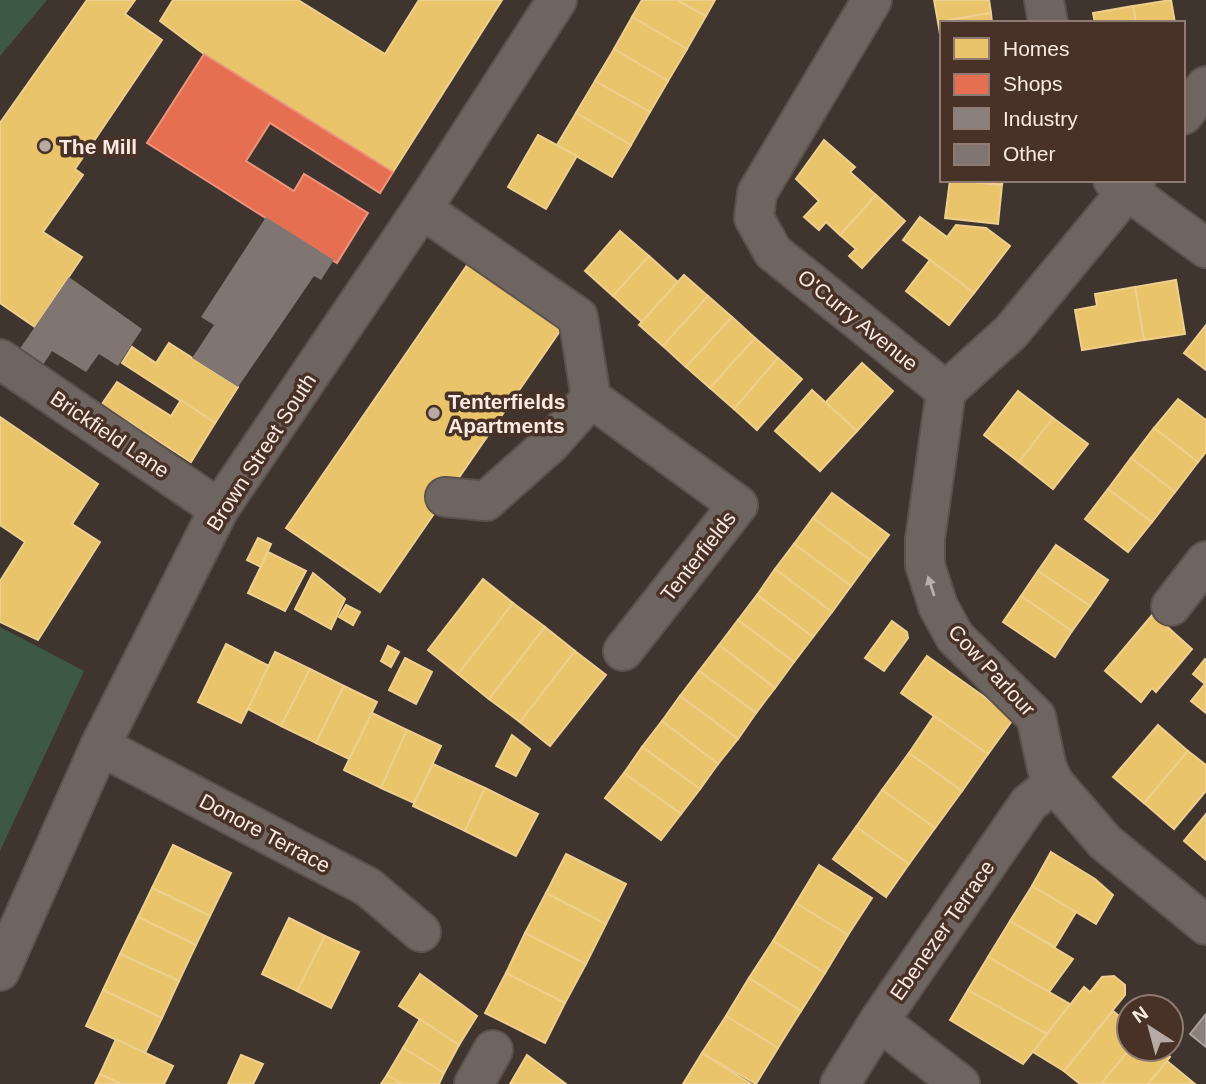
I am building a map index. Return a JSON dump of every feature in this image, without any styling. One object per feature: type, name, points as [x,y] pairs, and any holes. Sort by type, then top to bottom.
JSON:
[{"type":"street","name":"Brown Street South","points":[[0,971],[100,746],[219,509],[422,209],[557,0]]},
{"type":"street","name":"O'Curry Avenue","points":[[872,0],[757,193],[754,218],[773,252],[946,391]]},
{"type":"street","points":[[1044,0],[1048,21]]},
{"type":"street","points":[[1185,113],[1206,86]]},
{"type":"street","points":[[946,391],[1011,332],[1125,184],[1206,248]]},
{"type":"street","points":[[422,209],[578,317],[591,398],[550,444],[486,501],[445,497]]},
{"type":"street","name":"Brickfield Lane","points":[[0,359],[219,509]]},
{"type":"street","name":"Cow Parlour","points":[[946,391],[925,540],[925,565],[938,606],[955,637],[1037,717],[1047,768],[1054,783]]},
{"type":"street","name":"Tenterfields","points":[[591,398],[738,505],[623,650]]},
{"type":"street","points":[[1171,606],[1206,561]]},
{"type":"street","name":"Donore Terrace","points":[[100,746],[368,887],[421,932]]},
{"type":"street","points":[[1054,783],[1105,842],[1206,925]]},
{"type":"street","name":"Ebenezer Terrace","points":[[839,1084],[878,1021],[1030,803],[1054,783]]},
{"type":"street","points":[[878,1021],[960,1084]]},
{"type":"street","points":[[474,1084],[493,1051]]},
{"type":"green space","points":[[0,0],[47,0],[0,56]]},
{"type":"green space","points":[[0,627],[84,671],[0,851]]},
{"type":"building: Homes","name":"The Mill","points":[[87,0],[135,0],[125,14],[162,40],[75,169],[83,175],[43,232],[82,257],[35,327],[0,303],[0,123]]},
{"type":"building: Homes","points":[[173,0],[298,0],[385,54],[419,0],[502,0],[393,172],[204,54],[160,21]]},
{"type":"building: Homes","points":[[642,0],[677,0],[706,16],[687,49],[632,17]]},
{"type":"building: Homes","points":[[677,0],[715,0],[706,16]]},
{"type":"building: Homes","points":[[934,0],[989,0],[991,13],[938,22]]},
{"type":"building: Homes","points":[[1171,0],[1175,21],[1136,21],[1133,6]]},
{"type":"building: Homes","points":[[1133,6],[1136,21],[1095,21],[1093,13]]},
{"type":"building: Homes","points":[[991,13],[992,21],[944,21]]},
{"type":"building: Homes","points":[[632,17],[687,49],[668,81],[614,49]]},
{"type":"building: Homes","points":[[614,49],[668,81],[650,112],[595,81]]},
{"type":"building: Homes","points":[[595,81],[650,112],[631,145],[576,113]]},
{"type":"building: Homes","points":[[576,113],[631,145],[612,177],[557,145]]},
{"type":"building: Homes","points":[[538,135],[577,156],[546,209],[508,187]]},
{"type":"building: Homes","points":[[824,140],[855,167],[850,172],[876,195],[840,235],[826,222],[819,230],[804,217],[819,201],[796,179]]},
{"type":"building: Homes","points":[[950,182],[1002,185],[998,224],[945,218]]},
{"type":"building: Homes","points":[[979,182],[1003,182],[1002,185]]},
{"type":"building: Homes","points":[[876,195],[905,221],[862,268],[849,256],[856,249],[840,235]]},
{"type":"building: Homes","points":[[920,217],[947,237],[956,225],[986,228],[1010,246],[974,293],[903,240]]},
{"type":"building: Homes","points":[[620,231],[649,256],[613,296],[585,271]]},
{"type":"building: Homes","points":[[649,256],[678,282],[642,322],[613,296]]},
{"type":"building: Homes","points":[[930,260],[974,293],[949,325],[906,291]]},
{"type":"building: Homes","name":"Tenterfields Apartments","points":[[468,264],[562,328],[380,592],[286,528]]},
{"type":"building: Homes","points":[[684,275],[708,296],[663,346],[639,325]]},
{"type":"building: Homes","points":[[1176,280],[1185,334],[1144,340],[1135,287]]},
{"type":"building: Homes","points":[[1135,287],[1144,340],[1082,350],[1075,310],[1097,306],[1095,294]]},
{"type":"building: Homes","points":[[708,296],[732,317],[686,367],[663,346]]},
{"type":"building: Homes","points":[[732,317],[755,338],[710,388],[686,367]]},
{"type":"building: Homes","points":[[1206,325],[1206,370],[1184,353]]},
{"type":"building: Homes","points":[[755,338],[778,358],[734,409],[710,388]]},
{"type":"building: Homes","points":[[169,343],[238,387],[215,423],[122,363],[132,347],[156,363]]},
{"type":"building: Homes","points":[[778,358],[802,379],[757,430],[734,409]]},
{"type":"building: Homes","points":[[862,363],[893,391],[857,431],[825,403]]},
{"type":"building: Homes","points":[[117,382],[171,416],[181,400],[215,423],[191,462],[102,404]]},
{"type":"building: Homes","points":[[812,390],[857,431],[820,471],[775,431]]},
{"type":"building: Homes","points":[[1018,391],[1053,418],[1019,462],[984,435]]},
{"type":"building: Homes","points":[[1178,399],[1206,420],[1206,452],[1198,462],[1154,428]]},
{"type":"building: Homes","points":[[0,417],[98,484],[72,524],[100,542],[38,640],[0,622],[0,581],[25,542],[0,525]]},
{"type":"building: Homes","points":[[1053,418],[1088,444],[1053,489],[1019,462]]},
{"type":"building: Homes","points":[[1154,428],[1198,462],[1175,492],[1131,458]]},
{"type":"building: Homes","points":[[1131,458],[1175,492],[1152,522],[1108,489]]},
{"type":"building: Homes","points":[[1108,489],[1152,522],[1128,552],[1085,519]]},
{"type":"building: Homes","points":[[832,493],[889,535],[870,560],[813,518]]},
{"type":"building: Homes","points":[[813,518],[870,560],[851,586],[794,544]]},
{"type":"building: Homes","points":[[258,538],[271,544],[261,567],[247,560]]},
{"type":"building: Homes","points":[[794,544],[851,586],[832,612],[775,569]]},
{"type":"building: Homes","points":[[1056,545],[1108,580],[1090,606],[1038,571]]},
{"type":"building: Homes","points":[[268,552],[306,571],[285,611],[248,593]]},
{"type":"building: Homes","points":[[775,569],[832,612],[813,637],[757,595]]},
{"type":"building: Homes","points":[[1038,571],[1090,606],[1072,631],[1021,596]]},
{"type":"building: Homes","points":[[313,573],[345,599],[331,629],[295,609]]},
{"type":"building: Homes","points":[[483,579],[513,603],[458,674],[428,650]]},
{"type":"building: Homes","points":[[757,595],[813,637],[794,662],[738,620]]},
{"type":"building: Homes","points":[[1021,596],[1072,631],[1055,657],[1003,622]]},
{"type":"building: Homes","points":[[513,603],[545,627],[489,699],[458,674]]},
{"type":"building: Homes","points":[[346,605],[360,612],[353,625],[339,617]]},
{"type":"building: Homes","points":[[1153,614],[1192,649],[1156,692],[1152,688],[1141,702],[1105,671]]},
{"type":"building: Homes","points":[[738,620],[794,662],[775,688],[719,645]]},
{"type":"building: Homes","points":[[892,621],[907,632],[908,638],[884,671],[865,658]]},
{"type":"building: Homes","points":[[545,627],[575,651],[520,722],[489,699]]},
{"type":"building: Homes","points":[[226,644],[269,666],[241,723],[198,702]]},
{"type":"building: Homes","points":[[719,645],[775,688],[756,713],[699,671]]},
{"type":"building: Homes","points":[[388,646],[399,652],[391,667],[381,661]]},
{"type":"building: Homes","points":[[575,651],[606,675],[550,746],[520,722]]},
{"type":"building: Homes","points":[[275,652],[310,669],[281,726],[248,709]]},
{"type":"building: Homes","points":[[927,656],[1014,718],[988,754],[901,693]]},
{"type":"building: Homes","points":[[405,658],[432,672],[416,704],[389,690]]},
{"type":"building: Homes","points":[[1205,659],[1206,713],[1191,701],[1205,684],[1193,674]]},
{"type":"building: Homes","points":[[310,669],[344,686],[316,743],[281,726]]},
{"type":"building: Homes","points":[[699,671],[756,713],[738,739],[680,696]]},
{"type":"building: Homes","points":[[344,686],[377,702],[349,759],[316,743]]},
{"type":"building: Homes","points":[[680,696],[738,739],[718,764],[662,721]]},
{"type":"building: Homes","points":[[372,713],[407,730],[381,788],[344,770]]},
{"type":"building: Homes","points":[[934,716],[988,754],[962,791],[909,753]]},
{"type":"building: Homes","points":[[662,721],[718,764],[700,789],[642,747]]},
{"type":"building: Homes","points":[[1158,725],[1188,751],[1144,803],[1113,777]]},
{"type":"building: Homes","points":[[407,730],[441,746],[414,803],[381,788]]},
{"type":"building: Homes","points":[[512,735],[530,749],[516,776],[496,766]]},
{"type":"building: Homes","points":[[642,747],[700,789],[681,814],[624,773]]},
{"type":"building: Homes","points":[[1188,751],[1206,765],[1206,791],[1174,829],[1144,803]]},
{"type":"building: Homes","points":[[909,753],[962,791],[935,828],[882,790]]},
{"type":"building: Homes","points":[[433,764],[485,788],[465,831],[413,806]]},
{"type":"building: Homes","points":[[624,773],[681,814],[661,840],[605,798]]},
{"type":"building: Homes","points":[[485,788],[538,814],[516,856],[465,831]]},
{"type":"building: Homes","points":[[882,790],[935,828],[909,864],[856,827]]},
{"type":"building: Homes","points":[[1206,814],[1206,860],[1184,841]]},
{"type":"building: Homes","points":[[856,827],[909,864],[886,897],[833,859]]},
{"type":"building: Homes","points":[[173,845],[231,873],[210,916],[152,888]]},
{"type":"building: Homes","points":[[1051,852],[1095,879],[1113,895],[1096,924],[1032,886]]},
{"type":"building: Homes","points":[[566,854],[626,884],[606,924],[546,893]]},
{"type":"building: Homes","points":[[819,865],[872,898],[848,935],[796,903]]},
{"type":"building: Homes","points":[[1032,886],[1076,912],[1055,947],[1010,921]]},
{"type":"building: Homes","points":[[152,888],[210,916],[196,945],[138,917]]},
{"type":"building: Homes","points":[[546,893],[606,924],[586,964],[525,933]]},
{"type":"building: Homes","points":[[796,903],[848,935],[825,973],[773,941]]},
{"type":"building: Homes","points":[[138,917],[196,945],[179,981],[120,954]]},
{"type":"building: Homes","points":[[289,918],[325,936],[297,991],[262,974]]},
{"type":"building: Homes","points":[[1010,921],[1073,959],[1049,992],[988,957]]},
{"type":"building: Homes","points":[[525,933],[586,964],[565,1003],[506,973]]},
{"type":"building: Homes","points":[[325,936],[359,952],[331,1008],[297,991]]},
{"type":"building: Homes","points":[[773,941],[825,973],[801,1011],[749,978]]},
{"type":"building: Homes","points":[[120,954],[179,981],[162,1018],[103,990]]},
{"type":"building: Homes","points":[[988,957],[1070,1004],[1047,1034],[968,990]]},
{"type":"building: Homes","points":[[506,973],[565,1003],[545,1043],[485,1013]]},
{"type":"building: Homes","points":[[420,974],[477,1016],[459,1045],[399,1006]]},
{"type":"building: Homes","points":[[1114,976],[1125,985],[1125,993],[1115,993],[1115,1007],[1064,1071],[1033,1052],[1084,987],[1090,992],[1102,977]]},
{"type":"building: Homes","points":[[749,978],[801,1011],[778,1048],[726,1016]]},
{"type":"building: Homes","points":[[103,990],[162,1018],[145,1053],[86,1026]]},
{"type":"building: Homes","points":[[968,990],[1047,1034],[1023,1064],[950,1020]]},
{"type":"building: Homes","points":[[1113,1011],[1115,1013],[1115,1063],[1118,1063],[1101,1084],[1080,1084],[1064,1071]]},
{"type":"building: Homes","points":[[726,1016],[778,1048],[756,1084],[702,1053]]},
{"type":"building: Homes","points":[[420,1019],[459,1045],[444,1073],[403,1048]]},
{"type":"building: Homes","points":[[116,1039],[173,1066],[164,1084],[121,1084],[100,1074]]},
{"type":"building: Homes","points":[[403,1048],[444,1073],[439,1084],[402,1084],[387,1075]]},
{"type":"building: Homes","points":[[702,1053],[751,1084],[683,1084]]},
{"type":"building: Homes","points":[[241,1055],[263,1064],[253,1084],[228,1084]]},
{"type":"building: Homes","points":[[527,1055],[566,1084],[510,1084]]},
{"type":"building: Homes","points":[[1118,1063],[1165,1063],[1148,1084],[1101,1084]]},
{"type":"building: Homes","points":[[1165,1063],[1169,1063],[1195,1084],[1148,1084]]},
{"type":"building: Homes","points":[[100,1074],[121,1084],[95,1084]]},
{"type":"building: Homes","points":[[387,1075],[402,1084],[381,1084]]},
{"type":"building: Shops","points":[[204,54],[393,172],[380,193],[270,123],[246,161],[294,191],[304,174],[368,213],[337,263],[147,143]]},
{"type":"building: Industry","points":[[1206,1014],[1206,1047],[1190,1034]]},
{"type":"building: Other","points":[[266,217],[334,260],[321,280],[314,276],[238,387],[192,358],[214,325],[201,317]]},
{"type":"building: Other","points":[[69,277],[142,329],[118,366],[99,354],[86,372],[52,351],[43,365],[19,350]]},
{"type":"place","name":"The Mill","points":[[45,146]]},
{"type":"place","name":"Tenterfields Apartments","points":[[434,413]]}]
